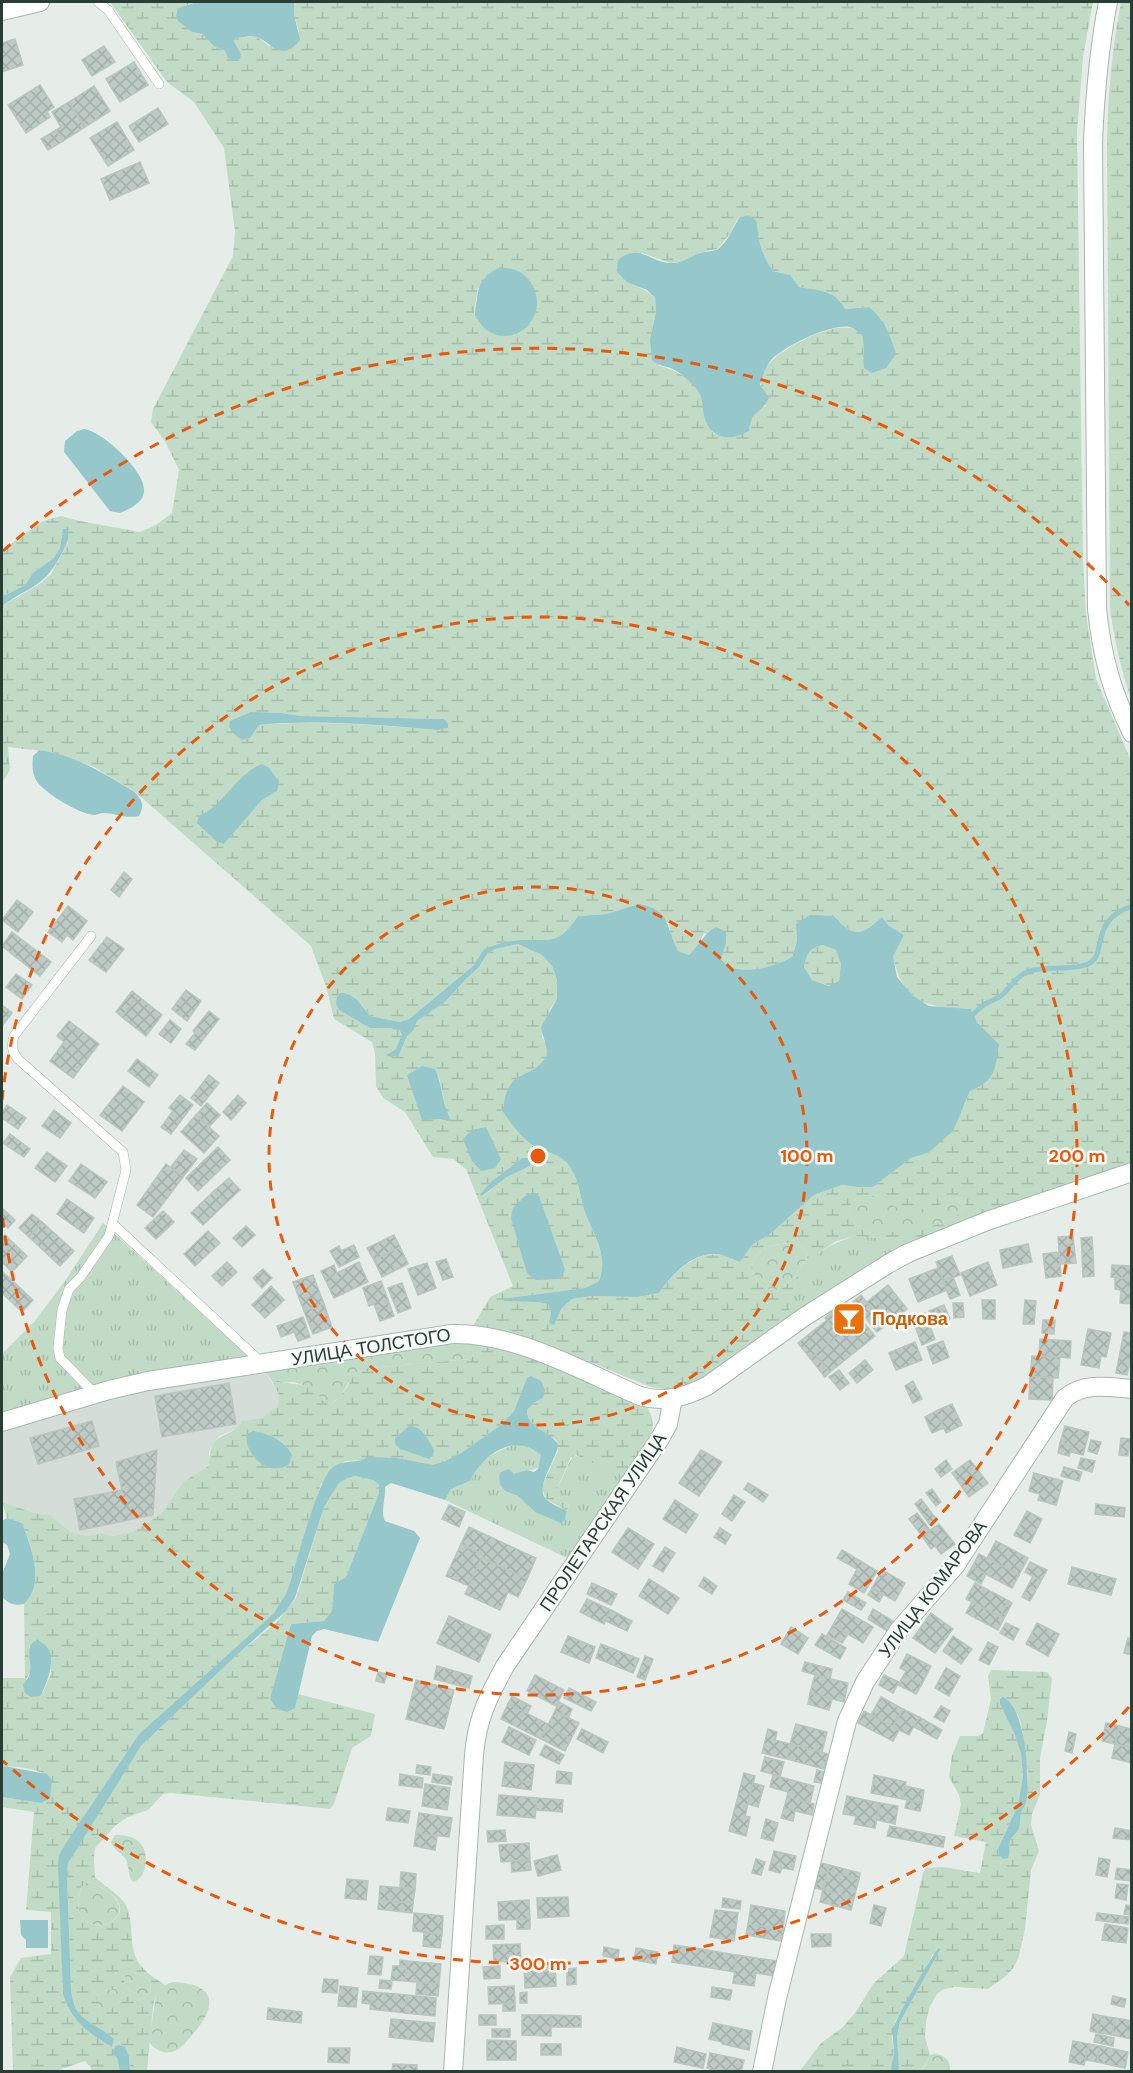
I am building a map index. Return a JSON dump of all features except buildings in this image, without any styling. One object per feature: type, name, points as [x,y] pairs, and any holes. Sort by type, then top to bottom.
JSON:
[{"type":"main road","points":[[2,11],[40,2]]},
{"type":"main road","points":[[1108,2],[1096,91],[1093,142],[1097,609],[1100,643],[1108,676],[1131,733]]},
{"type":"main road","points":[[673,1398],[690,1394],[707,1386],[804,1317],[908,1252],[987,1221],[1131,1172]]},
{"type":"main road","name":"УЛИЦА ТОЛСТОГО","points":[[2,1422],[95,1394],[148,1381],[423,1338],[468,1334],[528,1347],[640,1396],[656,1399],[673,1398]]},
{"type":"main road","name":"УЛИЦА КОМАРОВА","points":[[762,2072],[777,1998],[844,1732],[858,1695],[908,1617],[955,1566],[1065,1398],[1080,1388],[1131,1389]]},
{"type":"main road","name":"ПРОЛЕТАРСКАЯ УЛИЦА","points":[[453,2072],[473,1767],[479,1720],[490,1693],[505,1666],[659,1440],[668,1424],[673,1398]]},
{"type":"lane","points":[[98,2],[108,10],[159,84]]},
{"type":"lane","points":[[91,936],[14,1036],[12,1044],[13,1052],[18,1059],[123,1152],[127,1165],[109,1236],[101,1250],[69,1289],[64,1300],[58,1348],[60,1359],[95,1394]]},
{"type":"lane","points":[[113,1224],[263,1364]]},
{"type":"shaded area","points":[[265,1371],[279,1395],[277,1407],[261,1418],[242,1421],[238,1428],[219,1436],[209,1451],[209,1466],[184,1481],[161,1514],[135,1531],[113,1536],[101,1533],[88,1536],[72,1533],[50,1515],[35,1513],[2,1502],[2,1431],[38,1418],[146,1389]]},
{"type":"green space","points":[[110,2],[197,2],[188,4],[192,32],[204,36],[222,50],[241,54],[234,41],[237,38],[256,36],[269,46],[299,32],[294,14],[294,2],[1093,2],[1083,57],[1077,132],[1083,561],[1086,614],[1096,679],[1131,761],[1131,1164],[917,1241],[856,1236],[836,1241],[820,1252],[804,1269],[794,1285],[787,1320],[698,1383],[673,1390],[651,1387],[536,1340],[473,1326],[490,1297],[513,1286],[466,1169],[453,1159],[433,1157],[405,1112],[383,1098],[376,1086],[375,1054],[372,1042],[334,1019],[326,986],[311,946],[134,791],[94,767],[51,752],[8,747],[10,770],[2,783],[2,606],[41,583],[51,574],[68,542],[63,529],[60,548],[53,559],[34,572],[25,585],[2,597],[2,550],[43,521],[61,516],[140,532],[156,525],[172,513],[179,470],[166,443],[151,422],[153,409],[233,256],[235,232],[224,148],[194,102],[167,82]],"holes":[[[738,218],[757,222],[761,248],[773,271],[790,275],[799,287],[830,293],[845,309],[869,307],[864,367],[862,334],[853,329],[841,328],[816,334],[790,347],[764,370],[761,384],[766,406],[754,416],[749,431],[714,434],[698,390],[687,378],[673,370],[659,366],[650,339],[656,312],[655,298],[617,272],[642,253],[670,263],[686,261],[699,253],[717,249],[730,234]],[[478,287],[515,336],[474,313]],[[251,712],[301,716],[444,719],[448,723],[448,728],[438,730],[326,723],[259,725],[250,738],[242,740]],[[277,791],[262,800],[224,844],[199,816]],[[639,905],[669,923],[671,938],[677,951],[689,955],[696,949],[704,933],[726,943],[721,959],[727,967],[745,970],[769,967],[792,957],[797,941],[796,924],[834,916],[847,928],[858,932],[869,928],[882,917],[889,926],[904,935],[893,957],[898,973],[911,994],[930,1004],[971,1009],[977,1022],[999,1044],[970,1091],[965,1104],[928,1153],[911,1158],[873,1187],[842,1185],[814,1195],[770,1234],[752,1245],[740,1262],[722,1255],[703,1256],[685,1265],[659,1293],[638,1297],[591,1296],[572,1299],[561,1309],[551,1313],[548,1304],[504,1301],[508,1298],[585,1288],[599,1281],[602,1270],[601,1251],[586,1215],[578,1183],[571,1168],[560,1158],[528,1141],[503,1112],[533,1069],[542,1064],[548,1054],[542,1037],[550,1009],[557,999],[557,980],[552,966],[542,955],[518,944],[495,949],[487,954],[479,967],[445,1002],[417,1021],[413,1031],[407,1036],[399,1055],[395,1050],[402,1035],[400,1031],[390,1028],[370,1028],[339,1010],[361,1004],[370,1016],[400,1022],[409,1019],[473,966],[484,949],[511,941],[548,940],[560,937],[578,916],[607,914]],[[422,1066],[439,1077],[447,1114],[451,1122],[439,1119],[407,1075]],[[522,1158],[530,1166],[507,1177],[483,1196],[479,1195],[492,1181]],[[875,1195],[900,1209],[914,1213],[928,1211],[944,1202],[958,1198],[963,1199],[966,1206],[956,1216],[937,1225],[898,1232],[874,1232],[859,1228],[852,1219],[850,1208],[855,1199]],[[790,1243],[806,1250],[807,1259],[783,1288],[774,1290],[758,1281],[753,1263],[758,1254],[770,1247]]]},
{"type":"green space","points":[[1121,2],[1132,2],[1131,699],[1118,654],[1110,608],[1107,142],[1111,71]]},
{"type":"green space","points":[[823,945],[836,950],[841,965],[839,982],[829,986],[812,980],[804,967],[809,952]]},
{"type":"green space","points":[[875,1195],[893,1205],[927,1211],[958,1198],[963,1199],[966,1206],[956,1216],[937,1225],[898,1232],[874,1232],[859,1228],[855,1224],[850,1208],[855,1199]]},
{"type":"green space","points":[[103,1223],[250,1358],[2,1415],[2,1354],[34,1322],[65,1281]]},
{"type":"green space","points":[[856,1236],[917,1241],[787,1320],[793,1287],[806,1266],[828,1247]]},
{"type":"green space","points":[[790,1243],[806,1250],[807,1259],[783,1288],[774,1290],[766,1287],[758,1281],[753,1263],[758,1254],[770,1247]]},
{"type":"green space","points":[[463,1342],[472,1349],[474,1354],[471,1359],[369,1368],[349,1382],[340,1397],[332,1403],[325,1404],[320,1400],[316,1390],[294,1382],[272,1381],[265,1371],[429,1345]]},
{"type":"green space","points":[[463,1342],[502,1348],[532,1358],[647,1407],[653,1425],[649,1441],[628,1471],[610,1471],[576,1455],[571,1457],[556,1491],[556,1497],[569,1505],[567,1511],[546,1499],[542,1489],[558,1451],[556,1440],[537,1428],[530,1420],[527,1410],[543,1398],[527,1379],[514,1411],[501,1425],[461,1453],[433,1466],[397,1458],[345,1461],[321,1484],[287,1592],[274,1613],[139,1734],[59,1855],[63,1994],[66,2004],[76,2019],[112,2047],[114,2039],[83,2018],[76,2009],[73,1999],[68,1862],[141,1746],[239,1653],[277,1622],[296,1598],[324,1507],[339,1483],[347,1477],[355,1476],[373,1480],[379,1485],[379,1493],[346,1577],[334,1584],[332,1611],[325,1621],[290,1624],[295,1707],[298,1694],[375,1714],[371,1736],[352,1748],[334,1804],[330,1809],[171,1793],[163,1794],[148,1810],[128,1817],[116,1825],[95,1848],[95,1877],[124,1902],[130,1918],[134,1953],[143,1968],[165,1985],[156,1995],[153,2007],[147,2071],[130,2071],[129,2056],[125,2047],[117,2058],[120,2071],[91,2071],[85,2061],[56,2071],[13,2071],[10,1977],[21,1958],[51,1954],[51,1912],[26,1910],[34,1812],[2,1807],[2,1797],[41,1803],[52,1780],[30,1769],[4,1766],[2,1769],[2,1678],[25,1678],[24,1604],[34,1586],[35,1564],[22,1523],[7,1518],[2,1502],[35,1513],[50,1515],[72,1533],[88,1536],[101,1533],[113,1536],[135,1531],[161,1514],[184,1481],[209,1466],[210,1454],[217,1440],[232,1431],[242,1421],[261,1418],[277,1407],[279,1395],[272,1381],[316,1389],[321,1399],[332,1403],[343,1393],[356,1372],[369,1368],[471,1359],[474,1354],[472,1349]],"holes":[[[409,1426],[433,1457],[429,1459],[400,1449],[395,1438]],[[29,1646],[50,1652],[51,1674],[43,1692],[26,1680],[30,1672]],[[88,1882],[109,1892],[118,1902],[120,1912],[115,1919],[106,1924],[96,1925],[86,1921],[78,1908],[81,1887]],[[134,1972],[149,1979],[150,1992],[141,1995],[130,1991],[124,1986],[125,1976]],[[117,1989],[122,1991],[123,1996],[114,2007],[105,2010],[101,2010],[97,2005],[97,1997],[103,1991]]]},
{"type":"green space","points":[[517,1444],[534,1449],[541,1455],[540,1464],[535,1469],[514,1474],[505,1491],[518,1496],[535,1512],[565,1519],[569,1505],[555,1497],[573,1455],[628,1471],[569,1559],[445,1500],[451,1489],[470,1481],[489,1457]]},
{"type":"green space","points":[[991,1670],[1047,1672],[1052,1678],[1040,1758],[1040,1794],[1032,1814],[1031,1825],[1039,1851],[1031,1870],[1025,1929],[1014,1967],[988,1989],[955,1987],[944,1989],[937,1994],[930,2006],[926,2022],[925,2037],[930,2055],[922,2071],[899,2071],[897,2037],[900,2022],[940,1950],[932,1955],[895,2022],[891,2071],[799,2072],[821,2043],[843,2027],[855,2013],[873,1984],[904,1956],[926,1868],[943,1867],[980,1873],[986,1842],[954,1836],[961,1804],[959,1795],[949,1777],[952,1755],[960,1736],[979,1736],[983,1733],[991,1699],[988,1676]],"holes":[[[1000,1704],[1017,1714],[1021,1723],[1028,1771],[1027,1799],[1021,1812],[1019,1828],[1011,1837],[1008,1857],[1003,1859],[998,1849],[1018,1805],[1023,1776],[1021,1754],[1015,1735]]]},
{"type":"green space","points":[[115,1835],[136,1839],[142,1845],[146,1857],[145,1869],[139,1879],[134,1882],[131,1880],[125,1858],[111,1842]]},
{"type":"green space","points":[[88,1882],[108,1892],[118,1902],[119,1912],[115,1919],[106,1924],[96,1925],[86,1921],[78,1905],[81,1887]]},
{"type":"green space","points":[[134,1972],[149,1979],[150,1992],[141,1995],[124,1986],[125,1975]]},
{"type":"green space","points":[[172,1982],[197,1986],[208,1997],[209,2004],[202,2023],[181,2047],[172,2052],[161,2052],[155,2049],[149,2041],[156,1995],[165,1985]]},
{"type":"green space","points":[[117,1988],[122,1991],[123,1996],[119,2003],[111,2009],[101,2010],[97,2005],[97,1997],[103,1991]]},
{"type":"green space","points":[[934,2054],[946,2059],[950,2071],[922,2072],[930,2055]]},
{"type":"water","points":[[197,2],[294,2],[294,14],[300,40],[294,47],[282,51],[257,37],[237,38],[234,41],[241,54],[240,59],[234,61],[228,58],[225,51],[214,46],[202,34],[192,32],[178,21],[176,16],[178,8]]},
{"type":"water","points":[[749,215],[757,222],[761,248],[773,271],[790,275],[799,287],[831,294],[841,302],[845,309],[869,307],[883,323],[896,354],[886,368],[872,373],[864,368],[862,335],[852,328],[832,328],[798,342],[772,359],[764,371],[760,385],[769,398],[752,418],[749,431],[737,436],[725,437],[714,433],[706,422],[702,399],[695,387],[676,371],[652,360],[650,339],[656,312],[655,298],[647,290],[627,282],[617,272],[618,260],[625,255],[638,253],[662,262],[674,263],[702,252],[716,250],[727,239],[739,218]]},
{"type":"water","points":[[500,267],[523,274],[532,284],[537,302],[535,314],[530,323],[516,334],[508,336],[491,333],[484,328],[475,314],[481,283]]},
{"type":"water","points":[[84,429],[92,431],[122,454],[143,484],[144,492],[141,499],[120,513],[110,511],[64,452],[65,441],[77,431]]},
{"type":"water","points":[[63,529],[67,529],[68,532],[67,543],[50,573],[2,606],[2,597],[25,585],[34,572],[53,559],[60,548]]},
{"type":"water","points":[[251,712],[301,716],[444,719],[448,723],[448,728],[438,730],[348,723],[281,723],[259,725],[250,738],[242,740],[229,727],[230,721]]},
{"type":"water","points":[[39,750],[76,760],[100,771],[133,791],[142,802],[139,816],[88,814],[56,798],[38,783],[35,777],[33,756]]},
{"type":"water","points":[[262,764],[269,768],[279,782],[277,791],[262,800],[224,844],[216,841],[197,823],[199,816],[216,805],[245,775]]},
{"type":"water","points":[[639,904],[657,910],[666,921],[678,951],[689,955],[707,933],[716,927],[726,932],[726,943],[721,959],[728,967],[745,970],[769,967],[792,957],[797,941],[796,924],[810,915],[834,916],[847,928],[858,932],[869,928],[882,917],[889,926],[904,935],[893,957],[897,977],[912,995],[929,1006],[971,1009],[977,1022],[999,1044],[993,1073],[985,1083],[970,1091],[953,1131],[928,1153],[911,1158],[873,1187],[842,1185],[814,1195],[770,1234],[752,1245],[740,1262],[722,1255],[703,1256],[685,1265],[659,1293],[638,1297],[591,1296],[572,1299],[561,1309],[554,1325],[549,1323],[551,1313],[548,1304],[503,1301],[508,1298],[585,1288],[599,1281],[602,1270],[601,1251],[586,1215],[578,1183],[571,1168],[560,1158],[528,1141],[503,1112],[505,1097],[514,1080],[534,1069],[548,1054],[541,1027],[557,999],[557,980],[552,966],[542,955],[518,944],[495,949],[487,954],[479,967],[445,1002],[417,1021],[413,1031],[407,1036],[399,1055],[391,1057],[386,1055],[395,1050],[402,1035],[400,1031],[390,1028],[370,1028],[339,1010],[336,1003],[337,997],[342,993],[347,994],[358,1002],[370,1016],[400,1022],[409,1019],[473,966],[484,949],[511,941],[554,939],[565,933],[578,916],[607,914]],"holes":[[[823,945],[836,950],[841,965],[839,981],[829,986],[812,980],[804,967],[809,952]]]},
{"type":"water","points":[[422,1066],[435,1069],[452,1122],[439,1119],[422,1120],[407,1075]]},
{"type":"water","points":[[486,1127],[501,1159],[495,1168],[481,1171],[472,1161],[463,1139],[472,1130]]},
{"type":"water","points":[[522,1158],[527,1158],[531,1162],[530,1166],[507,1177],[482,1196],[479,1195],[492,1181]]},
{"type":"water","points":[[533,1193],[539,1196],[565,1270],[560,1279],[536,1280],[527,1273],[511,1218],[513,1208],[525,1196]]},
{"type":"water","points":[[531,1376],[541,1381],[545,1390],[543,1398],[527,1410],[528,1417],[535,1426],[555,1440],[558,1445],[544,1481],[543,1494],[553,1504],[567,1511],[561,1523],[535,1512],[518,1496],[505,1491],[500,1484],[501,1472],[509,1469],[514,1474],[527,1470],[534,1472],[538,1469],[541,1455],[530,1448],[510,1446],[500,1449],[483,1462],[470,1481],[451,1489],[445,1500],[391,1483],[385,1487],[383,1513],[385,1521],[414,1531],[420,1538],[378,1642],[324,1629],[317,1631],[312,1636],[295,1708],[287,1712],[277,1709],[270,1699],[291,1624],[324,1621],[332,1611],[334,1584],[346,1577],[379,1493],[379,1485],[373,1480],[355,1476],[347,1478],[339,1483],[324,1507],[295,1598],[286,1611],[141,1746],[68,1863],[72,1997],[79,2014],[114,2039],[112,2047],[103,2042],[76,2019],[66,2004],[63,1994],[58,1865],[59,1855],[66,1843],[139,1734],[274,1613],[287,1592],[313,1507],[326,1476],[332,1468],[341,1463],[359,1461],[367,1457],[397,1458],[433,1465],[443,1462],[461,1453],[501,1425],[514,1411],[527,1378]]},
{"type":"water","points":[[409,1426],[418,1428],[427,1438],[434,1450],[433,1456],[429,1459],[400,1449],[395,1444],[395,1438]]},
{"type":"water","points":[[253,1431],[281,1442],[292,1455],[289,1464],[282,1468],[274,1468],[261,1463],[248,1447],[247,1434]]},
{"type":"water","points":[[7,1518],[22,1523],[35,1565],[31,1595],[24,1604],[18,1605],[12,1604],[2,1596],[2,1574],[10,1554],[7,1545],[2,1542],[2,1521]]},
{"type":"water","points":[[38,1640],[49,1650],[51,1667],[48,1680],[40,1696],[31,1697],[25,1693],[23,1685],[30,1673],[29,1649],[33,1642]]},
{"type":"water","points":[[1003,1697],[1017,1714],[1021,1727],[1026,1758],[1027,1799],[1019,1828],[1010,1841],[1008,1858],[1003,1859],[998,1849],[1018,1805],[1023,1776],[1021,1754],[1015,1735],[1000,1704],[1000,1699]]},
{"type":"water","points":[[4,1766],[47,1774],[52,1780],[50,1798],[41,1803],[2,1797],[2,1769]]},
{"type":"water","points":[[20,1920],[48,1920],[48,1948],[26,1948],[26,1940],[21,1935]]},
{"type":"water","points":[[939,1948],[940,1950],[900,2022],[897,2037],[899,2071],[891,2071],[894,2053],[893,2029]]},
{"type":"water","points":[[119,2045],[125,2047],[129,2056],[130,2071],[120,2071],[117,2058],[112,2052]]},
{"type":"waterway","points":[[968,1019],[985,1004],[1002,995],[1019,977],[1028,972],[1088,964],[1097,953],[1109,920],[1132,906]]},
{"type":"place","name":"Подкова","points":[[849,1319]]}]
